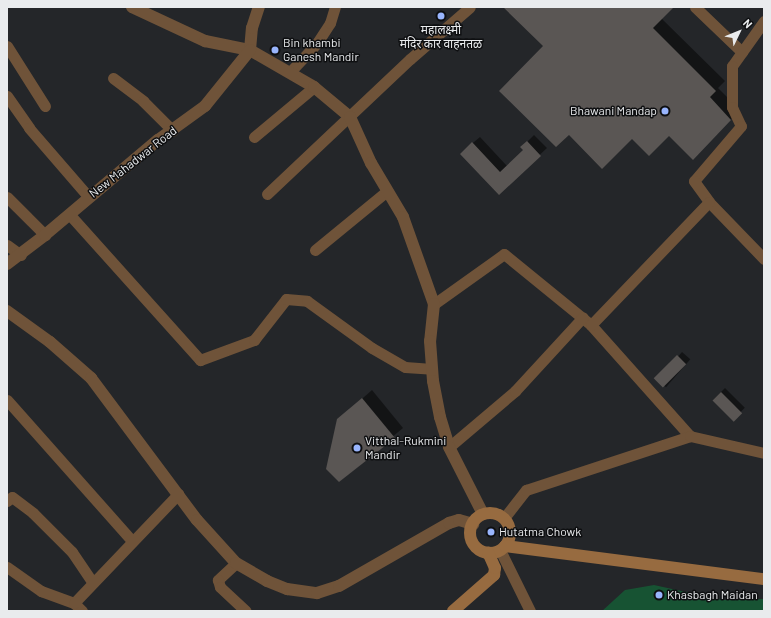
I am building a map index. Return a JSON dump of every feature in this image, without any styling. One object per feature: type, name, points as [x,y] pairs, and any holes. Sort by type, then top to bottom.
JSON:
[{"type":"main road","points":[[503,548],[510,532],[504,518],[494,513],[483,514],[473,524],[471,536],[477,547],[488,552],[503,548],[764,580]]},
{"type":"main road","points":[[453,611],[494,575],[495,568],[488,552]]},
{"type":"street","points":[[132,7],[148,10],[205,41],[250,50],[314,87],[350,117],[371,163],[403,217],[434,304],[430,341],[432,369],[438,410],[449,447],[483,514]]},
{"type":"street","points":[[250,50],[252,28],[259,7]]},
{"type":"street","points":[[290,72],[318,43],[330,23],[335,7]]},
{"type":"street","points":[[267,194],[410,59],[470,7]]},
{"type":"street","points":[[695,7],[742,52]]},
{"type":"street","points":[[764,21],[732,66],[732,107],[741,126],[694,181],[709,202],[764,259]]},
{"type":"street","points":[[7,46],[45,106]]},
{"type":"street","name":"New Mahadwar Road","points":[[7,264],[21,255],[70,214],[88,196],[158,140],[173,131],[205,106],[250,50]]},
{"type":"street","points":[[113,78],[143,101],[173,131]]},
{"type":"street","points":[[254,137],[314,87]]},
{"type":"street","points":[[7,96],[30,128],[88,196]]},
{"type":"street","points":[[315,250],[387,191]]},
{"type":"street","points":[[7,197],[45,235]]},
{"type":"street","points":[[449,447],[515,391],[709,202]]},
{"type":"street","points":[[70,214],[200,360],[254,340],[286,298],[307,301],[372,348],[405,367],[432,369]]},
{"type":"street","points":[[7,245],[21,255]]},
{"type":"street","points":[[434,304],[504,254],[587,321],[690,436]]},
{"type":"street","points":[[7,311],[50,342],[91,378],[197,520],[236,563],[287,589],[316,593],[339,586],[449,522],[459,520],[473,524]]},
{"type":"street","points":[[7,400],[132,541]]},
{"type":"street","points":[[504,518],[526,490],[690,436],[764,452]]},
{"type":"street","points":[[74,602],[178,494]]},
{"type":"street","points":[[7,501],[12,496],[33,513],[72,552],[93,583]]},
{"type":"street","points":[[503,548],[530,611]]},
{"type":"street","points":[[236,563],[218,580],[220,587],[246,611]]},
{"type":"street","points":[[7,567],[41,591],[74,602],[82,611]]},
{"type":"green space","name":"Khasbagh Maidan","points":[[654,585],[722,600],[764,599],[764,611],[602,611],[625,590]]},
{"type":"building","points":[[503,7],[674,7],[653,28],[716,91],[710,97],[731,120],[693,160],[669,136],[649,156],[632,139],[602,169],[569,135],[556,147],[499,91],[543,46]]},
{"type":"building","points":[[527,141],[541,156],[499,195],[460,154],[472,142],[500,172],[523,150],[520,147]]},
{"type":"building","points":[[677,355],[686,364],[663,388],[654,378]]},
{"type":"building","points":[[721,392],[742,413],[734,422],[713,400]]},
{"type":"building","name":"Vitthal-Rukmini Mandir","points":[[362,398],[395,438],[339,482],[326,469],[337,419]]},
{"type":"place","name":"महालक्ष्मी मंदिर कार वाहनतळ","points":[[441,16]]},
{"type":"place","name":"Bin khambi Ganesh Mandir","points":[[275,50]]},
{"type":"place","name":"Bhawani Mandap","points":[[665,111]]},
{"type":"place","name":"Vitthal-Rukmini Mandir","points":[[357,448]]},
{"type":"place","name":"Hutatma Chowk","points":[[491,532]]},
{"type":"place","name":"Khasbagh Maidan","points":[[659,595]]}]
